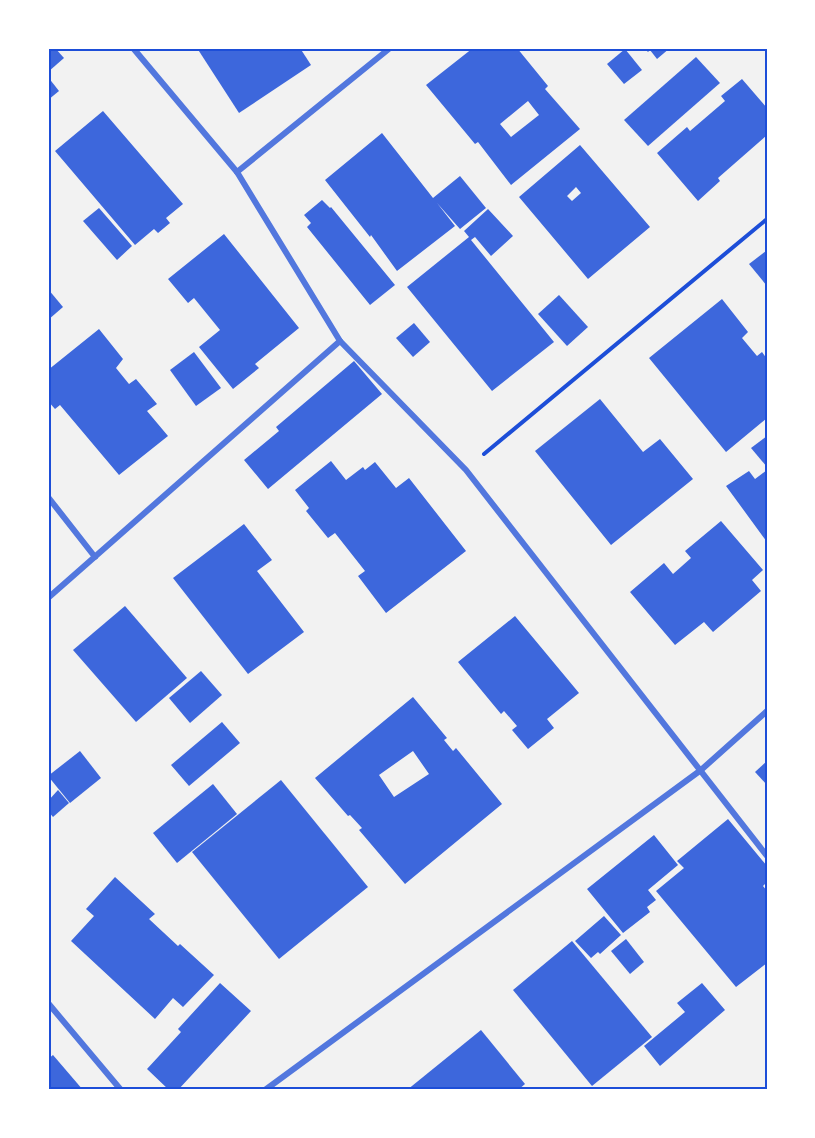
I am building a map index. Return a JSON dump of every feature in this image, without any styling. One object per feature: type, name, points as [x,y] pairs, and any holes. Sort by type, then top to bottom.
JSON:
[{"type":"street","points":[[133,48],[237,172],[340,341],[466,470],[767,856]]},
{"type":"street","points":[[237,172],[390,48]]},
{"type":"street","points":[[48,598],[340,341]]},
{"type":"street","points":[[48,497],[95,557]]},
{"type":"street","points":[[265,1090],[701,770],[767,711]]},
{"type":"street","points":[[48,1003],[121,1090]]},
{"type":"path","points":[[466,470],[767,219]]},
{"type":"building","points":[[48,48],[55,48],[64,58],[48,72]]},
{"type":"building","points":[[197,48],[300,48],[311,65],[239,113]]},
{"type":"building","points":[[473,48],[517,48],[548,86],[545,89],[580,129],[511,185],[478,142],[475,144],[426,85]],"holes":[[[528,101],[539,115],[511,137],[500,124]]]},
{"type":"building","points":[[644,48],[670,48],[657,59],[650,50],[648,52]]},
{"type":"building","points":[[625,49],[642,70],[624,84],[607,64]]},
{"type":"building","points":[[696,57],[720,83],[648,146],[624,120]]},
{"type":"building","points":[[48,77],[59,91],[48,100]]},
{"type":"building","points":[[742,79],[767,108],[767,135],[718,178],[720,181],[698,201],[657,153],[687,127],[690,131],[725,101],[721,96]]},
{"type":"building","points":[[103,111],[183,204],[166,218],[170,223],[158,233],[154,229],[135,245],[55,151]]},
{"type":"building","points":[[382,133],[433,198],[460,176],[486,208],[460,229],[437,203],[455,226],[397,271],[371,235],[370,237],[325,180]]},
{"type":"building","points":[[580,145],[650,227],[588,279],[519,197]],"holes":[[[576,187],[581,193],[572,201],[567,196]]]},
{"type":"building","points":[[322,200],[331,207],[395,285],[370,305],[307,227],[311,223],[304,215]]},
{"type":"building","points":[[99,208],[132,246],[117,260],[83,221]]},
{"type":"building","points":[[488,209],[513,236],[491,256],[475,237],[471,240],[554,342],[492,391],[407,287],[469,237],[464,231]]},
{"type":"building","points":[[224,234],[299,328],[255,364],[259,368],[233,389],[199,347],[220,330],[194,298],[188,303],[168,279]]},
{"type":"building","points":[[766,251],[767,253],[767,286],[749,264]]},
{"type":"building","points":[[48,289],[63,307],[48,320]]},
{"type":"building","points":[[559,295],[588,327],[567,346],[538,314]]},
{"type":"building","points":[[722,299],[748,332],[742,338],[757,356],[762,352],[767,359],[767,418],[726,452],[649,358]]},
{"type":"building","points":[[414,323],[430,342],[413,357],[396,338]]},
{"type":"building","points":[[99,329],[123,359],[116,368],[129,384],[136,379],[157,404],[147,411],[168,436],[119,475],[60,405],[55,409],[48,401],[48,370]]},
{"type":"building","points":[[194,352],[221,388],[196,406],[170,370]]},
{"type":"building","points":[[354,361],[382,394],[268,489],[244,460],[279,431],[276,427]]},
{"type":"building","points":[[600,399],[643,452],[660,439],[693,479],[611,545],[535,451]]},
{"type":"building","points":[[767,436],[767,467],[751,448]]},
{"type":"building","points":[[331,461],[346,480],[363,467],[365,470],[375,462],[396,488],[409,478],[466,551],[386,613],[358,576],[365,571],[335,533],[328,538],[306,511],[309,508],[295,490]]},
{"type":"building","points":[[767,470],[767,542],[726,486],[749,471],[755,479]]},
{"type":"building","points":[[721,521],[763,570],[752,580],[761,591],[713,632],[704,622],[675,645],[630,592],[664,563],[673,574],[691,558],[685,551]]},
{"type":"building","points":[[244,524],[272,560],[257,571],[304,632],[248,674],[173,578]]},
{"type":"building","points":[[125,606],[187,678],[136,722],[73,650]]},
{"type":"building","points":[[515,616],[579,693],[547,719],[554,728],[528,749],[512,730],[517,726],[504,711],[501,714],[458,662]]},
{"type":"building","points":[[201,671],[222,695],[190,723],[169,698]]},
{"type":"building","points":[[413,697],[447,738],[444,740],[453,751],[456,748],[502,804],[405,884],[359,830],[362,828],[350,815],[348,816],[315,778]],"holes":[[[413,751],[429,774],[394,797],[379,775]]]},
{"type":"building","points":[[222,722],[240,743],[189,786],[171,765]]},
{"type":"building","points":[[80,751],[101,778],[70,803],[48,776]]},
{"type":"building","points":[[767,761],[767,785],[755,772]]},
{"type":"building","points":[[281,780],[368,887],[279,959],[192,852]]},
{"type":"building","points":[[213,784],[237,814],[177,863],[153,833]]},
{"type":"building","points":[[58,790],[69,803],[53,817],[48,811],[48,801]]},
{"type":"building","points":[[728,819],[767,866],[767,882],[763,886],[767,891],[767,963],[736,987],[656,891],[684,868],[677,861]]},
{"type":"building","points":[[654,835],[678,865],[648,890],[656,900],[647,907],[650,912],[623,933],[587,889]]},
{"type":"building","points":[[115,877],[155,914],[149,919],[214,975],[183,1007],[173,998],[155,1019],[71,941],[94,916],[86,909]]},
{"type":"building","points":[[604,916],[621,935],[600,954],[598,952],[591,958],[575,941]]},
{"type":"building","points":[[626,939],[644,962],[630,974],[611,951]]},
{"type":"building","points":[[572,941],[652,1037],[592,1086],[513,990]]},
{"type":"building","points":[[220,983],[251,1011],[178,1090],[169,1090],[147,1069],[181,1032],[178,1029]]},
{"type":"building","points":[[702,983],[725,1010],[660,1066],[644,1046],[685,1012],[677,1003]]},
{"type":"building","points":[[481,1030],[525,1084],[518,1090],[407,1090]]},
{"type":"building","points":[[53,1055],[83,1090],[48,1090],[48,1059]]}]
